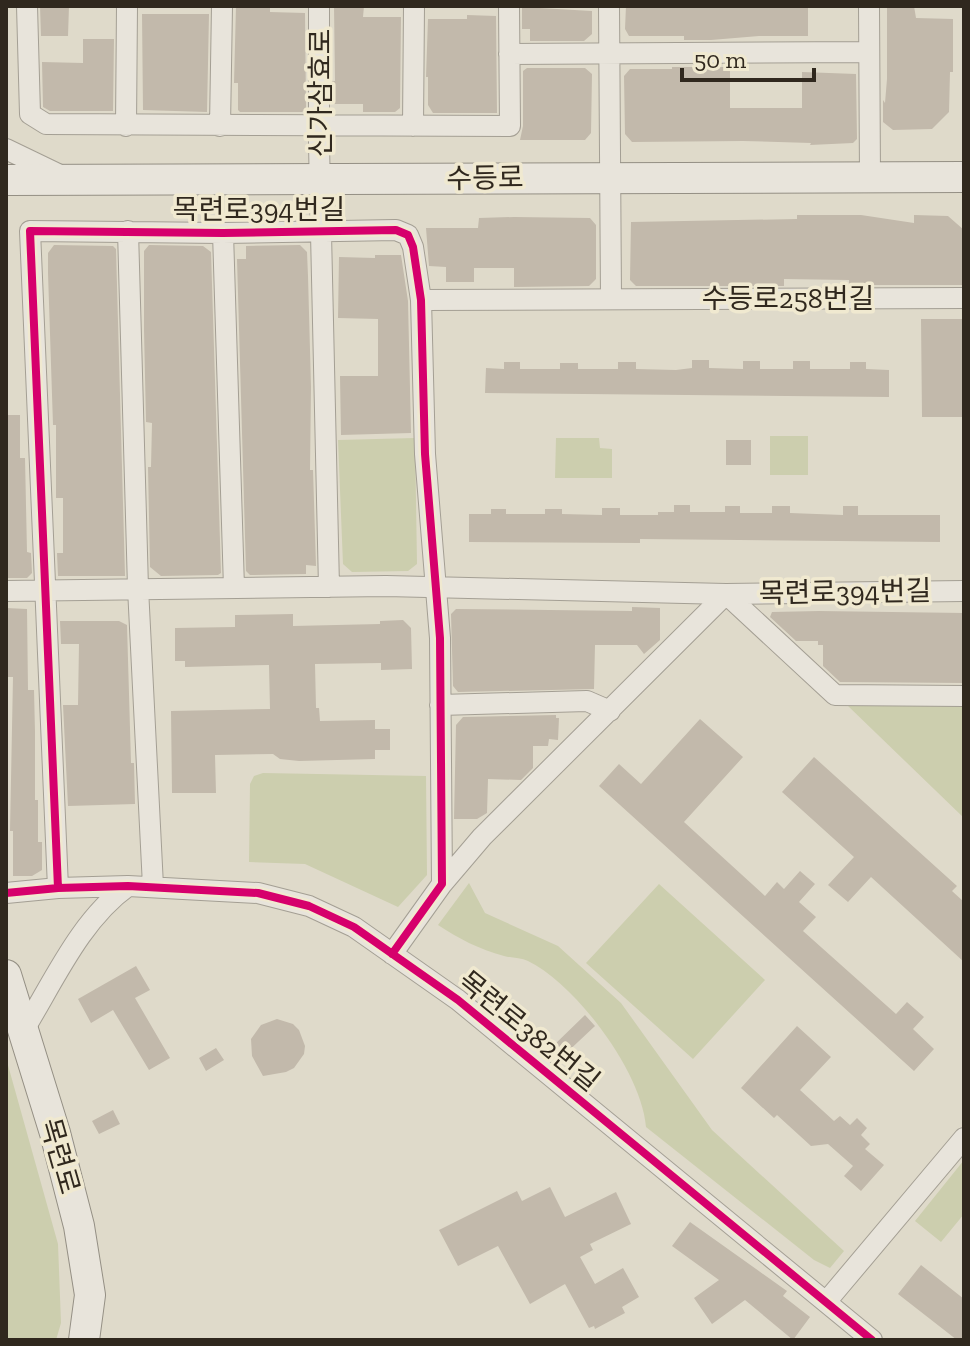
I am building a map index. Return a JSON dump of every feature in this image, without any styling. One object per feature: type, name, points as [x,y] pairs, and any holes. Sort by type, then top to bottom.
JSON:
[{"type":"street","points":[[27,6],[30,114],[46,124],[510,126],[509,6]]},
{"type":"street","points":[[126,126],[127,6]]},
{"type":"street","points":[[220,126],[222,6]]},
{"type":"street","name":"신가삼효로","points":[[319,6],[320,180]]},
{"type":"street","points":[[413,126],[414,6]]},
{"type":"street","points":[[609,6],[611,298]]},
{"type":"street","points":[[869,6],[870,177]]},
{"type":"street","points":[[509,54],[869,52]]},
{"type":"street","points":[[6,149],[73,181]]},
{"type":"street","name":"수등로","points":[[6,180],[964,177]]},
{"type":"street","name":"목련로394번길","points":[[320,180],[329,587]]},
{"type":"street","points":[[6,198],[25,189],[73,181]]},
{"type":"street","name":"목련로394번길","points":[[58,888],[30,231],[223,233],[396,230],[408,235],[413,247],[421,300],[425,454],[440,638],[442,884]]},
{"type":"street","points":[[128,231],[138,588],[153,886]]},
{"type":"street","name":"목련로394번길","points":[[223,233],[234,588]]},
{"type":"street","name":"수등로258번길","points":[[421,300],[964,298]]},
{"type":"street","name":"목련로394번길","points":[[6,591],[329,587],[726,594],[964,591]]},
{"type":"street","points":[[726,594],[835,695],[964,696]]},
{"type":"street","name":"목련로394번길","points":[[392,954],[442,884],[482,837],[726,594]]},
{"type":"street","points":[[440,705],[587,701],[610,711]]},
{"type":"street","points":[[22,1033],[80,937],[109,899],[128,886]]},
{"type":"street","name":"목련로382번길","points":[[6,893],[128,886],[258,893],[309,906],[354,927],[458,1000],[872,1340]]},
{"type":"street","name":"목련로","points":[[6,975],[55,1133],[79,1226],[90,1295],[84,1340]]},
{"type":"street","points":[[826,1302],[964,1138]]},
{"type":"green space","points":[[770,436],[808,436],[808,475],[770,475]]},
{"type":"green space","points":[[415,438],[417,564],[408,571],[352,572],[343,564],[338,440]]},
{"type":"green space","points":[[556,438],[599,438],[600,448],[612,449],[612,478],[555,478]]},
{"type":"green space","points":[[964,704],[964,818],[847,705]]},
{"type":"green space","points":[[263,773],[426,776],[427,875],[398,907],[305,864],[249,862],[250,784],[254,776]]},
{"type":"green space","points":[[469,883],[485,913],[558,946],[621,1003],[712,1130],[844,1251],[830,1268],[814,1260],[646,1127],[642,1105],[620,1057],[567,989],[528,961],[478,947],[438,925]]},
{"type":"green space","points":[[659,884],[765,980],[693,1059],[586,963]]},
{"type":"green space","points":[[6,1058],[58,1244],[61,1323],[56,1340],[6,1340]]},
{"type":"green space","points":[[964,1160],[964,1214],[941,1242],[915,1221]]},
{"type":"building","points":[[40,6],[69,6],[68,36],[41,36]]},
{"type":"building","points":[[236,6],[270,6],[270,12],[305,13],[306,109],[302,112],[238,110],[238,83],[234,83]]},
{"type":"building","points":[[334,6],[364,6],[363,17],[401,17],[400,108],[395,112],[363,112],[363,104],[332,104],[332,81],[335,81]]},
{"type":"building","points":[[626,6],[808,6],[808,36],[684,40],[684,36],[629,36],[625,29]]},
{"type":"building","points":[[887,6],[914,6],[916,18],[953,19],[949,112],[932,129],[893,130],[883,122],[887,79]]},
{"type":"building","points":[[522,7],[592,11],[592,34],[584,41],[530,41],[530,29],[522,29]]},
{"type":"building","points":[[142,14],[209,14],[207,112],[143,110]]},
{"type":"building","points":[[467,15],[496,16],[497,113],[433,113],[428,105],[426,77],[428,19],[467,19]]},
{"type":"building","points":[[83,39],[114,39],[113,111],[50,111],[43,107],[42,62],[83,63]]},
{"type":"building","points":[[730,67],[730,108],[802,108],[802,72],[856,74],[857,139],[853,143],[810,145],[743,141],[632,142],[625,134],[624,76],[630,69]]},
{"type":"building","points":[[527,68],[585,68],[592,74],[591,133],[585,140],[520,140],[523,71]]},
{"type":"building","points":[[797,215],[861,215],[914,223],[914,215],[948,216],[964,230],[964,285],[849,285],[849,280],[784,279],[784,286],[636,286],[630,280],[631,222],[797,219]]},
{"type":"building","points":[[479,218],[590,218],[596,225],[596,279],[589,286],[514,287],[514,268],[474,268],[474,282],[446,282],[446,267],[429,266],[426,228],[478,228]]},
{"type":"building","points":[[54,245],[113,246],[116,249],[125,576],[58,576],[57,553],[63,553],[63,498],[56,498],[56,425],[53,425],[48,273],[48,253]]},
{"type":"building","points":[[149,245],[203,246],[211,252],[221,573],[218,575],[161,576],[150,567],[148,467],[151,467],[152,423],[146,422],[144,330],[144,251]]},
{"type":"building","points":[[300,245],[307,252],[310,470],[313,470],[316,566],[306,565],[306,574],[250,575],[246,571],[237,259],[246,259],[246,246]]},
{"type":"building","points":[[375,255],[401,255],[408,301],[411,433],[341,435],[340,376],[378,376],[378,319],[338,318],[339,257],[375,258]]},
{"type":"building","points":[[921,319],[964,319],[964,417],[922,417]]},
{"type":"building","points":[[692,360],[709,360],[709,368],[743,369],[743,361],[760,361],[760,369],[793,369],[793,361],[810,361],[810,369],[850,369],[850,362],[866,362],[866,369],[889,370],[889,397],[485,393],[486,368],[504,369],[504,362],[520,362],[520,369],[560,369],[560,363],[578,363],[578,369],[618,369],[618,362],[636,362],[636,369],[676,370],[692,368]]},
{"type":"building","points":[[6,415],[20,415],[20,458],[25,458],[27,552],[31,553],[32,573],[27,578],[6,578]]},
{"type":"building","points":[[726,440],[751,440],[751,465],[726,465]]},
{"type":"building","points":[[674,505],[690,505],[690,512],[725,512],[725,506],[740,506],[740,513],[772,513],[772,506],[790,506],[790,513],[843,515],[843,506],[858,506],[858,515],[940,515],[940,542],[640,539],[640,543],[469,542],[469,514],[491,514],[491,509],[506,509],[506,514],[545,514],[545,509],[562,509],[562,514],[602,515],[602,508],[620,508],[620,515],[658,515],[658,512],[674,512]]},
{"type":"building","points":[[632,607],[660,608],[660,640],[644,654],[637,645],[595,645],[594,689],[458,692],[453,686],[451,614],[456,609],[632,611]]},
{"type":"building","points":[[6,608],[27,609],[28,690],[34,690],[35,800],[38,800],[38,842],[42,842],[42,870],[32,876],[13,876],[13,831],[10,831],[13,677],[6,677]]},
{"type":"building","points":[[772,612],[964,613],[964,683],[840,682],[823,666],[823,645],[818,645],[818,641],[796,641],[770,617]]},
{"type":"building","points":[[293,614],[293,626],[380,624],[380,621],[403,620],[411,628],[412,669],[381,670],[381,663],[315,664],[316,708],[319,708],[320,721],[375,720],[375,729],[390,729],[390,750],[375,750],[375,759],[299,761],[280,759],[273,754],[215,755],[216,793],[172,793],[171,711],[270,709],[269,665],[185,667],[185,661],[175,661],[175,628],[235,627],[235,615]]},
{"type":"building","points":[[60,621],[119,621],[127,625],[135,804],[68,806],[63,705],[78,705],[79,644],[61,644]]},
{"type":"building","points":[[556,715],[559,718],[558,740],[549,739],[548,746],[533,746],[533,768],[521,780],[488,779],[487,813],[477,819],[454,819],[456,725],[463,717]]},
{"type":"building","points":[[700,719],[743,757],[684,822],[765,896],[777,882],[784,889],[800,871],[815,884],[799,902],[816,917],[803,931],[896,1014],[907,1002],[924,1017],[913,1029],[934,1049],[914,1071],[599,786],[619,764],[641,784]]},
{"type":"building","points":[[814,757],[957,886],[952,891],[964,902],[964,962],[871,877],[848,902],[828,885],[854,857],[782,792]]},
{"type":"building","points":[[136,966],[150,990],[135,998],[170,1058],[149,1070],[113,1010],[91,1023],[78,999]]},
{"type":"building","points":[[585,1015],[595,1026],[562,1057],[553,1046]]},
{"type":"building","points":[[277,1019],[293,1024],[299,1030],[305,1046],[304,1054],[294,1068],[263,1076],[252,1056],[251,1039],[261,1025]]},
{"type":"building","points":[[797,1026],[831,1057],[800,1090],[834,1121],[840,1116],[850,1125],[857,1118],[867,1128],[861,1135],[870,1144],[865,1149],[884,1165],[861,1191],[844,1176],[853,1166],[828,1144],[811,1146],[741,1088]]},
{"type":"building","points":[[216,1048],[224,1060],[206,1071],[199,1058]]},
{"type":"building","points":[[113,1110],[120,1124],[99,1134],[92,1121]]},
{"type":"building","points":[[550,1187],[565,1217],[616,1192],[631,1224],[590,1244],[593,1250],[580,1257],[595,1284],[623,1268],[639,1297],[622,1307],[625,1313],[595,1329],[594,1326],[589,1328],[565,1284],[530,1304],[498,1246],[458,1266],[439,1230],[517,1191],[522,1201]]},
{"type":"building","points":[[690,1222],[787,1291],[783,1296],[810,1317],[793,1340],[745,1300],[712,1324],[694,1298],[719,1280],[672,1246]]},
{"type":"building","points":[[921,1265],[964,1299],[964,1340],[957,1340],[898,1294]]},
{"type":"cycle path","points":[[58,888],[30,231],[223,233],[396,230],[408,235],[413,247],[421,300],[425,454],[440,638],[442,884],[392,954]]},
{"type":"cycle path","points":[[6,893],[128,886],[258,893],[309,906],[354,927],[458,1000],[872,1340]]}]
